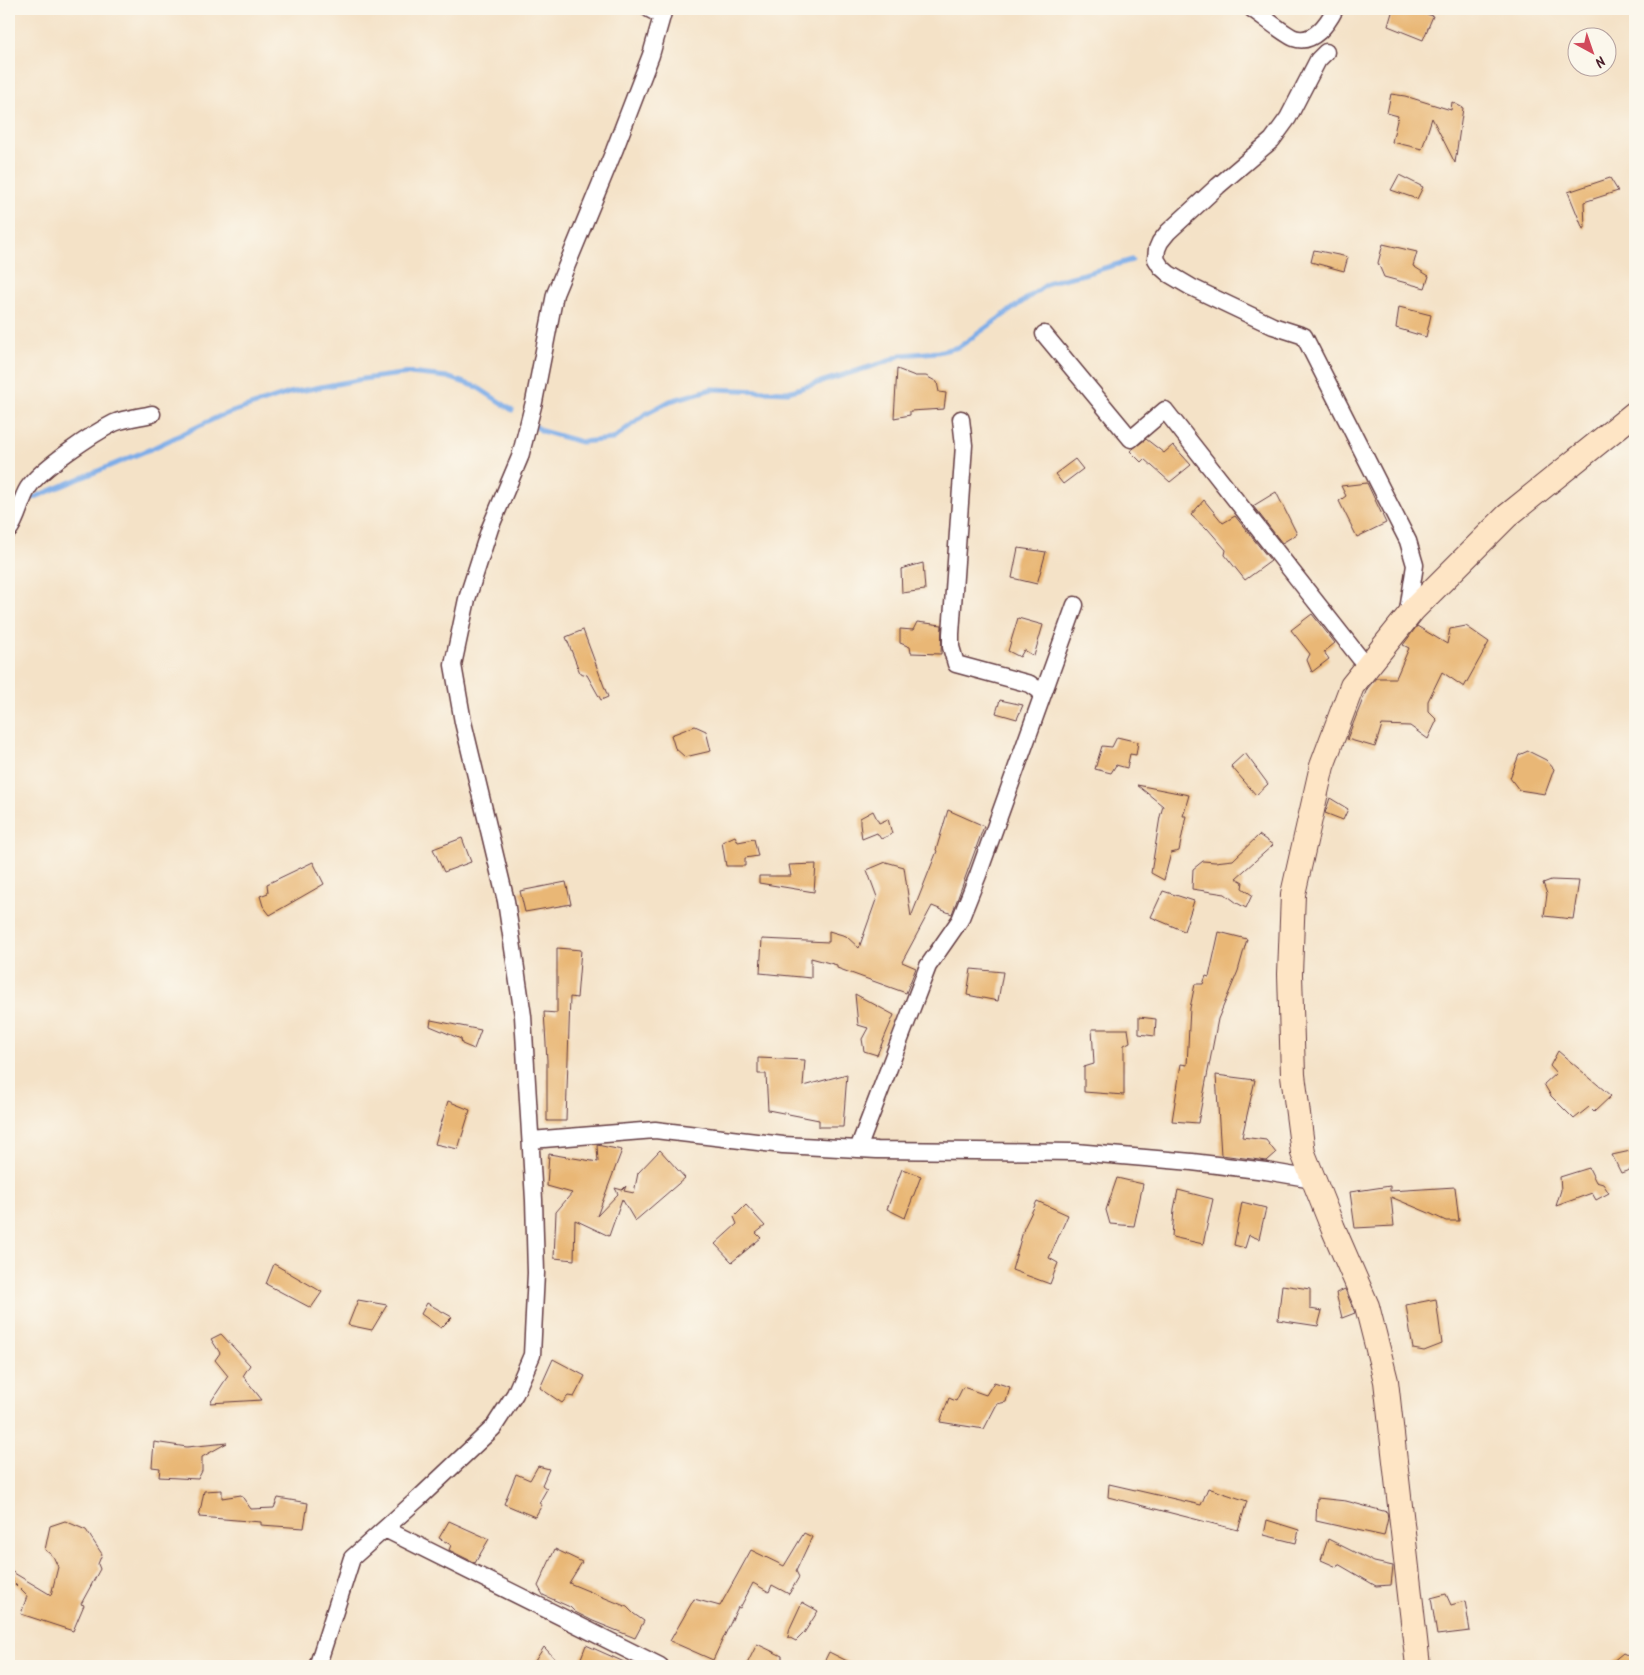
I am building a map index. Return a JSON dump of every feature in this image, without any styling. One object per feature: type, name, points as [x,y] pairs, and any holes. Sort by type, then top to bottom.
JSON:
[{"type":"main road","points":[[1418,1666],[1386,1380],[1367,1306],[1332,1228],[1303,1153],[1293,1075],[1290,974],[1293,894],[1322,766],[1352,686],[1407,617],[1507,516],[1635,413]]},
{"type":"street","points":[[1252,9],[1295,38],[1307,38],[1317,33],[1325,26],[1335,9]]},
{"type":"street","points":[[318,1666],[352,1558],[492,1428],[515,1394],[532,1355],[536,1273],[531,1140],[523,1016],[506,901],[463,722],[453,665],[467,599],[490,528],[520,457],[534,402],[555,294],[617,145],[651,55],[658,11]]},
{"type":"street","points":[[1326,52],[1318,60],[1288,118],[1272,140],[1168,232],[1160,242],[1156,259],[1169,274],[1191,287],[1273,326],[1304,336],[1408,541],[1415,565],[1407,617]]},
{"type":"street","points":[[1044,334],[1131,439],[1165,410],[1367,667]]},
{"type":"street","points":[[9,530],[23,496],[29,486],[42,473],[91,436],[116,423],[152,414]]},
{"type":"street","points":[[961,419],[964,445],[951,634],[953,655],[956,664],[1030,684],[1044,693]]},
{"type":"street","points":[[858,1149],[928,966],[960,920],[978,875],[1075,605]]},
{"type":"street","points":[[531,1140],[655,1130],[783,1145],[858,1149],[1076,1152],[1201,1163],[1313,1179]]},
{"type":"street","points":[[385,1529],[660,1666]]},
{"type":"building","points":[[1393,9],[1410,9],[1433,16],[1423,40],[1388,26]]},
{"type":"building","points":[[1391,94],[1405,96],[1451,110],[1452,102],[1463,108],[1455,163],[1432,118],[1422,149],[1392,142],[1398,116],[1387,113]]},
{"type":"building","points":[[1399,175],[1423,187],[1417,199],[1391,190]]},
{"type":"building","points":[[1610,178],[1618,191],[1584,202],[1585,228],[1583,229],[1568,192]]},
{"type":"building","points":[[1383,244],[1417,252],[1413,266],[1429,276],[1425,288],[1384,277],[1378,263]]},
{"type":"building","points":[[1314,250],[1348,257],[1344,271],[1311,262]]},
{"type":"building","points":[[1399,307],[1431,315],[1426,337],[1396,328]]},
{"type":"building","points":[[897,369],[915,376],[926,376],[937,382],[939,392],[946,393],[944,409],[910,411],[910,415],[894,418]]},
{"type":"building","points":[[1146,439],[1164,453],[1173,445],[1191,465],[1170,482],[1144,459],[1141,462],[1130,451]]},
{"type":"building","points":[[1075,459],[1083,469],[1063,484],[1055,474]]},
{"type":"building","points":[[1367,483],[1386,523],[1357,537],[1339,501],[1346,496],[1341,486]]},
{"type":"building","points":[[1276,492],[1297,534],[1282,543],[1253,506]]},
{"type":"building","points":[[1204,500],[1223,523],[1235,516],[1271,561],[1245,580],[1225,555],[1226,550],[1207,528],[1191,515]]},
{"type":"building","points":[[1018,548],[1046,552],[1037,584],[1012,578]]},
{"type":"building","points":[[923,563],[925,590],[902,593],[901,569]]},
{"type":"building","points":[[1312,614],[1335,643],[1324,652],[1329,659],[1312,672],[1307,660],[1310,654],[1291,630]]},
{"type":"building","points":[[1018,618],[1043,625],[1034,656],[1024,650],[1020,657],[1008,651]]},
{"type":"building","points":[[917,622],[942,625],[941,654],[911,653],[910,647],[900,643],[900,629],[913,630]]},
{"type":"building","points":[[1417,626],[1447,644],[1450,629],[1466,626],[1489,642],[1464,687],[1442,672],[1428,701],[1428,711],[1437,720],[1428,739],[1410,726],[1382,725],[1375,747],[1347,739],[1367,689],[1376,678],[1396,678],[1409,648],[1403,645]]},
{"type":"building","points":[[583,630],[608,697],[601,700],[587,675],[580,673],[566,637]]},
{"type":"building","points":[[1000,700],[1023,705],[1017,719],[996,713]]},
{"type":"building","points":[[695,726],[706,731],[711,751],[685,757],[675,748],[671,735]]},
{"type":"building","points":[[1117,737],[1138,742],[1136,755],[1130,754],[1127,768],[1116,765],[1111,773],[1095,769],[1102,746],[1112,747]]},
{"type":"building","points":[[1528,751],[1546,760],[1554,769],[1545,794],[1519,790],[1510,778],[1519,755]]},
{"type":"building","points":[[1245,753],[1268,784],[1256,795],[1231,766]]},
{"type":"building","points":[[1137,785],[1189,795],[1183,816],[1186,816],[1179,851],[1171,853],[1164,880],[1151,873],[1163,806]]},
{"type":"building","points":[[1330,798],[1348,809],[1343,820],[1325,813]]},
{"type":"building","points":[[948,810],[984,826],[952,914],[932,906],[902,962],[916,968],[906,993],[837,968],[837,965],[811,958],[811,978],[760,973],[762,939],[829,942],[829,931],[846,936],[859,948],[877,897],[867,870],[886,862],[904,867],[911,917],[937,851]]},
{"type":"building","points":[[873,811],[879,823],[888,819],[892,834],[881,839],[877,833],[862,839],[860,818]]},
{"type":"building","points":[[1259,835],[1273,845],[1236,878],[1243,882],[1242,888],[1252,895],[1246,908],[1225,894],[1192,889],[1193,869],[1203,861],[1233,860]]},
{"type":"building","points":[[735,836],[738,842],[754,839],[758,856],[745,858],[745,866],[726,866],[722,842]]},
{"type":"building","points":[[462,838],[471,862],[444,872],[433,849]]},
{"type":"building","points":[[313,862],[324,884],[270,915],[263,906],[260,896],[268,893],[267,884]]},
{"type":"building","points":[[816,864],[814,892],[759,883],[759,876],[791,876],[789,865]]},
{"type":"building","points":[[1551,880],[1579,881],[1573,919],[1544,916],[1547,894],[1543,883]]},
{"type":"building","points":[[566,882],[571,904],[525,912],[520,891]]},
{"type":"building","points":[[1163,891],[1194,901],[1184,931],[1151,917]]},
{"type":"building","points":[[1219,932],[1247,939],[1238,971],[1218,1019],[1198,1123],[1172,1121],[1181,1064],[1187,1065],[1190,1008],[1195,984],[1203,984],[1206,976],[1209,977]]},
{"type":"building","points":[[557,948],[581,950],[577,998],[570,997],[566,1121],[547,1121],[547,1060],[544,1012],[557,1013]]},
{"type":"building","points":[[971,969],[1003,972],[998,1001],[967,995]]},
{"type":"building","points":[[855,994],[894,1015],[877,1055],[864,1051],[862,1039],[868,1028],[858,1025]]},
{"type":"building","points":[[1139,1017],[1156,1019],[1155,1036],[1139,1034]]},
{"type":"building","points":[[431,1020],[481,1030],[474,1049],[462,1044],[461,1039],[430,1026]]},
{"type":"building","points":[[1092,1029],[1128,1029],[1130,1042],[1124,1045],[1124,1095],[1084,1092],[1084,1067],[1094,1064]]},
{"type":"building","points":[[1558,1051],[1611,1096],[1594,1112],[1589,1107],[1574,1119],[1551,1096],[1544,1084],[1556,1073],[1550,1066]]},
{"type":"building","points":[[758,1058],[805,1060],[803,1086],[847,1074],[843,1127],[819,1127],[819,1120],[768,1110],[766,1074],[758,1074]]},
{"type":"building","points":[[1216,1075],[1255,1080],[1242,1137],[1266,1140],[1276,1153],[1267,1161],[1221,1155]]},
{"type":"building","points":[[448,1101],[470,1110],[458,1149],[435,1144]]},
{"type":"building","points":[[597,1145],[622,1150],[597,1216],[618,1194],[615,1188],[622,1190],[626,1186],[624,1191],[634,1193],[638,1173],[660,1150],[685,1178],[635,1221],[622,1199],[609,1236],[575,1220],[574,1260],[554,1258],[556,1212],[572,1193],[547,1186],[549,1154],[598,1162]]},
{"type":"building","points":[[1635,1150],[1635,1168],[1621,1173],[1612,1155]]},
{"type":"building","points":[[1589,1168],[1596,1182],[1603,1184],[1609,1193],[1596,1200],[1592,1193],[1556,1206],[1561,1190],[1560,1177]]},
{"type":"building","points":[[902,1169],[921,1176],[905,1218],[887,1209]]},
{"type":"building","points":[[1117,1178],[1143,1184],[1134,1226],[1110,1224],[1106,1210]]},
{"type":"building","points":[[1390,1186],[1390,1191],[1455,1187],[1459,1221],[1446,1221],[1391,1197],[1394,1226],[1355,1228],[1350,1192]]},
{"type":"building","points":[[1178,1190],[1213,1199],[1203,1244],[1172,1237],[1174,1209]]},
{"type":"building","points":[[1037,1201],[1068,1215],[1049,1258],[1058,1263],[1050,1284],[1012,1270],[1024,1228]]},
{"type":"building","points":[[1242,1202],[1266,1208],[1259,1239],[1249,1235],[1245,1248],[1234,1245]]},
{"type":"building","points":[[746,1205],[765,1226],[756,1233],[761,1238],[732,1262],[715,1244],[737,1224],[734,1217]]},
{"type":"building","points":[[274,1264],[322,1292],[311,1308],[266,1284]]},
{"type":"building","points":[[1282,1285],[1310,1289],[1310,1309],[1322,1311],[1318,1326],[1278,1320]]},
{"type":"building","points":[[1345,1289],[1355,1313],[1342,1318],[1336,1293]]},
{"type":"building","points":[[1436,1299],[1442,1344],[1424,1351],[1413,1349],[1406,1305]]},
{"type":"building","points":[[358,1300],[387,1305],[372,1330],[348,1325]]},
{"type":"building","points":[[427,1303],[452,1317],[441,1328],[421,1314]]},
{"type":"building","points":[[221,1334],[250,1365],[243,1376],[262,1400],[210,1403],[228,1376],[215,1360],[220,1353],[211,1339]]},
{"type":"building","points":[[553,1359],[585,1376],[574,1397],[568,1396],[562,1403],[540,1388]]},
{"type":"building","points":[[994,1382],[1010,1387],[1006,1402],[997,1404],[984,1429],[940,1422],[949,1398],[956,1401],[963,1387],[986,1395]]},
{"type":"building","points":[[154,1442],[187,1447],[227,1443],[202,1457],[202,1471],[198,1479],[159,1477],[160,1468],[152,1467]]},
{"type":"building","points":[[538,1466],[549,1469],[542,1485],[547,1489],[539,1503],[542,1505],[535,1517],[504,1504],[516,1474],[530,1480]]},
{"type":"building","points":[[1109,1484],[1201,1505],[1208,1488],[1247,1501],[1238,1530],[1108,1497]]},
{"type":"building","points":[[222,1490],[222,1498],[241,1495],[251,1509],[274,1508],[278,1498],[308,1503],[304,1528],[199,1517],[204,1491]]},
{"type":"building","points":[[1317,1498],[1346,1501],[1387,1512],[1388,1518],[1384,1536],[1316,1521]]},
{"type":"building","points":[[1267,1520],[1299,1530],[1296,1543],[1264,1535]]},
{"type":"building","points":[[65,1521],[86,1530],[102,1554],[98,1564],[100,1569],[81,1604],[84,1605],[73,1631],[21,1614],[27,1596],[9,1578],[9,1570],[51,1595],[58,1567],[53,1556],[45,1550],[50,1526]]},
{"type":"building","points":[[449,1521],[489,1539],[475,1563],[449,1550],[451,1545],[439,1538]]},
{"type":"building","points":[[804,1533],[812,1537],[796,1571],[799,1577],[789,1594],[772,1585],[769,1592],[753,1583],[740,1608],[738,1607],[713,1660],[670,1641],[694,1599],[720,1606],[751,1550],[784,1566]]},
{"type":"building","points":[[1328,1539],[1374,1562],[1393,1566],[1391,1585],[1376,1586],[1338,1564],[1337,1567],[1321,1560]]},
{"type":"building","points":[[555,1549],[582,1562],[569,1583],[627,1607],[644,1621],[635,1638],[593,1621],[575,1612],[570,1607],[543,1595],[538,1586]]},
{"type":"building","points":[[1446,1594],[1451,1605],[1465,1601],[1470,1631],[1437,1635],[1431,1598]]},
{"type":"building","points":[[802,1602],[818,1611],[804,1633],[796,1641],[788,1637]]},
{"type":"building","points":[[757,1644],[782,1656],[782,1666],[746,1666]]},
{"type":"building","points":[[586,1645],[633,1666],[578,1666]]},
{"type":"building","points":[[544,1647],[562,1666],[544,1666],[535,1661]]},
{"type":"building","points":[[829,1652],[857,1666],[822,1666]]},
{"type":"building","points":[[1623,1653],[1635,1659],[1635,1666],[1607,1666]]},
{"type":"waterway","points":[[534,425],[542,431],[581,442],[613,439],[644,415],[670,401],[712,389],[788,392],[886,362],[901,355],[938,352],[959,347],[1050,282],[1132,260]]},
{"type":"waterway","points":[[33,498],[153,448],[220,416],[289,393],[363,379],[409,373],[447,377],[477,387],[512,410]]}]
